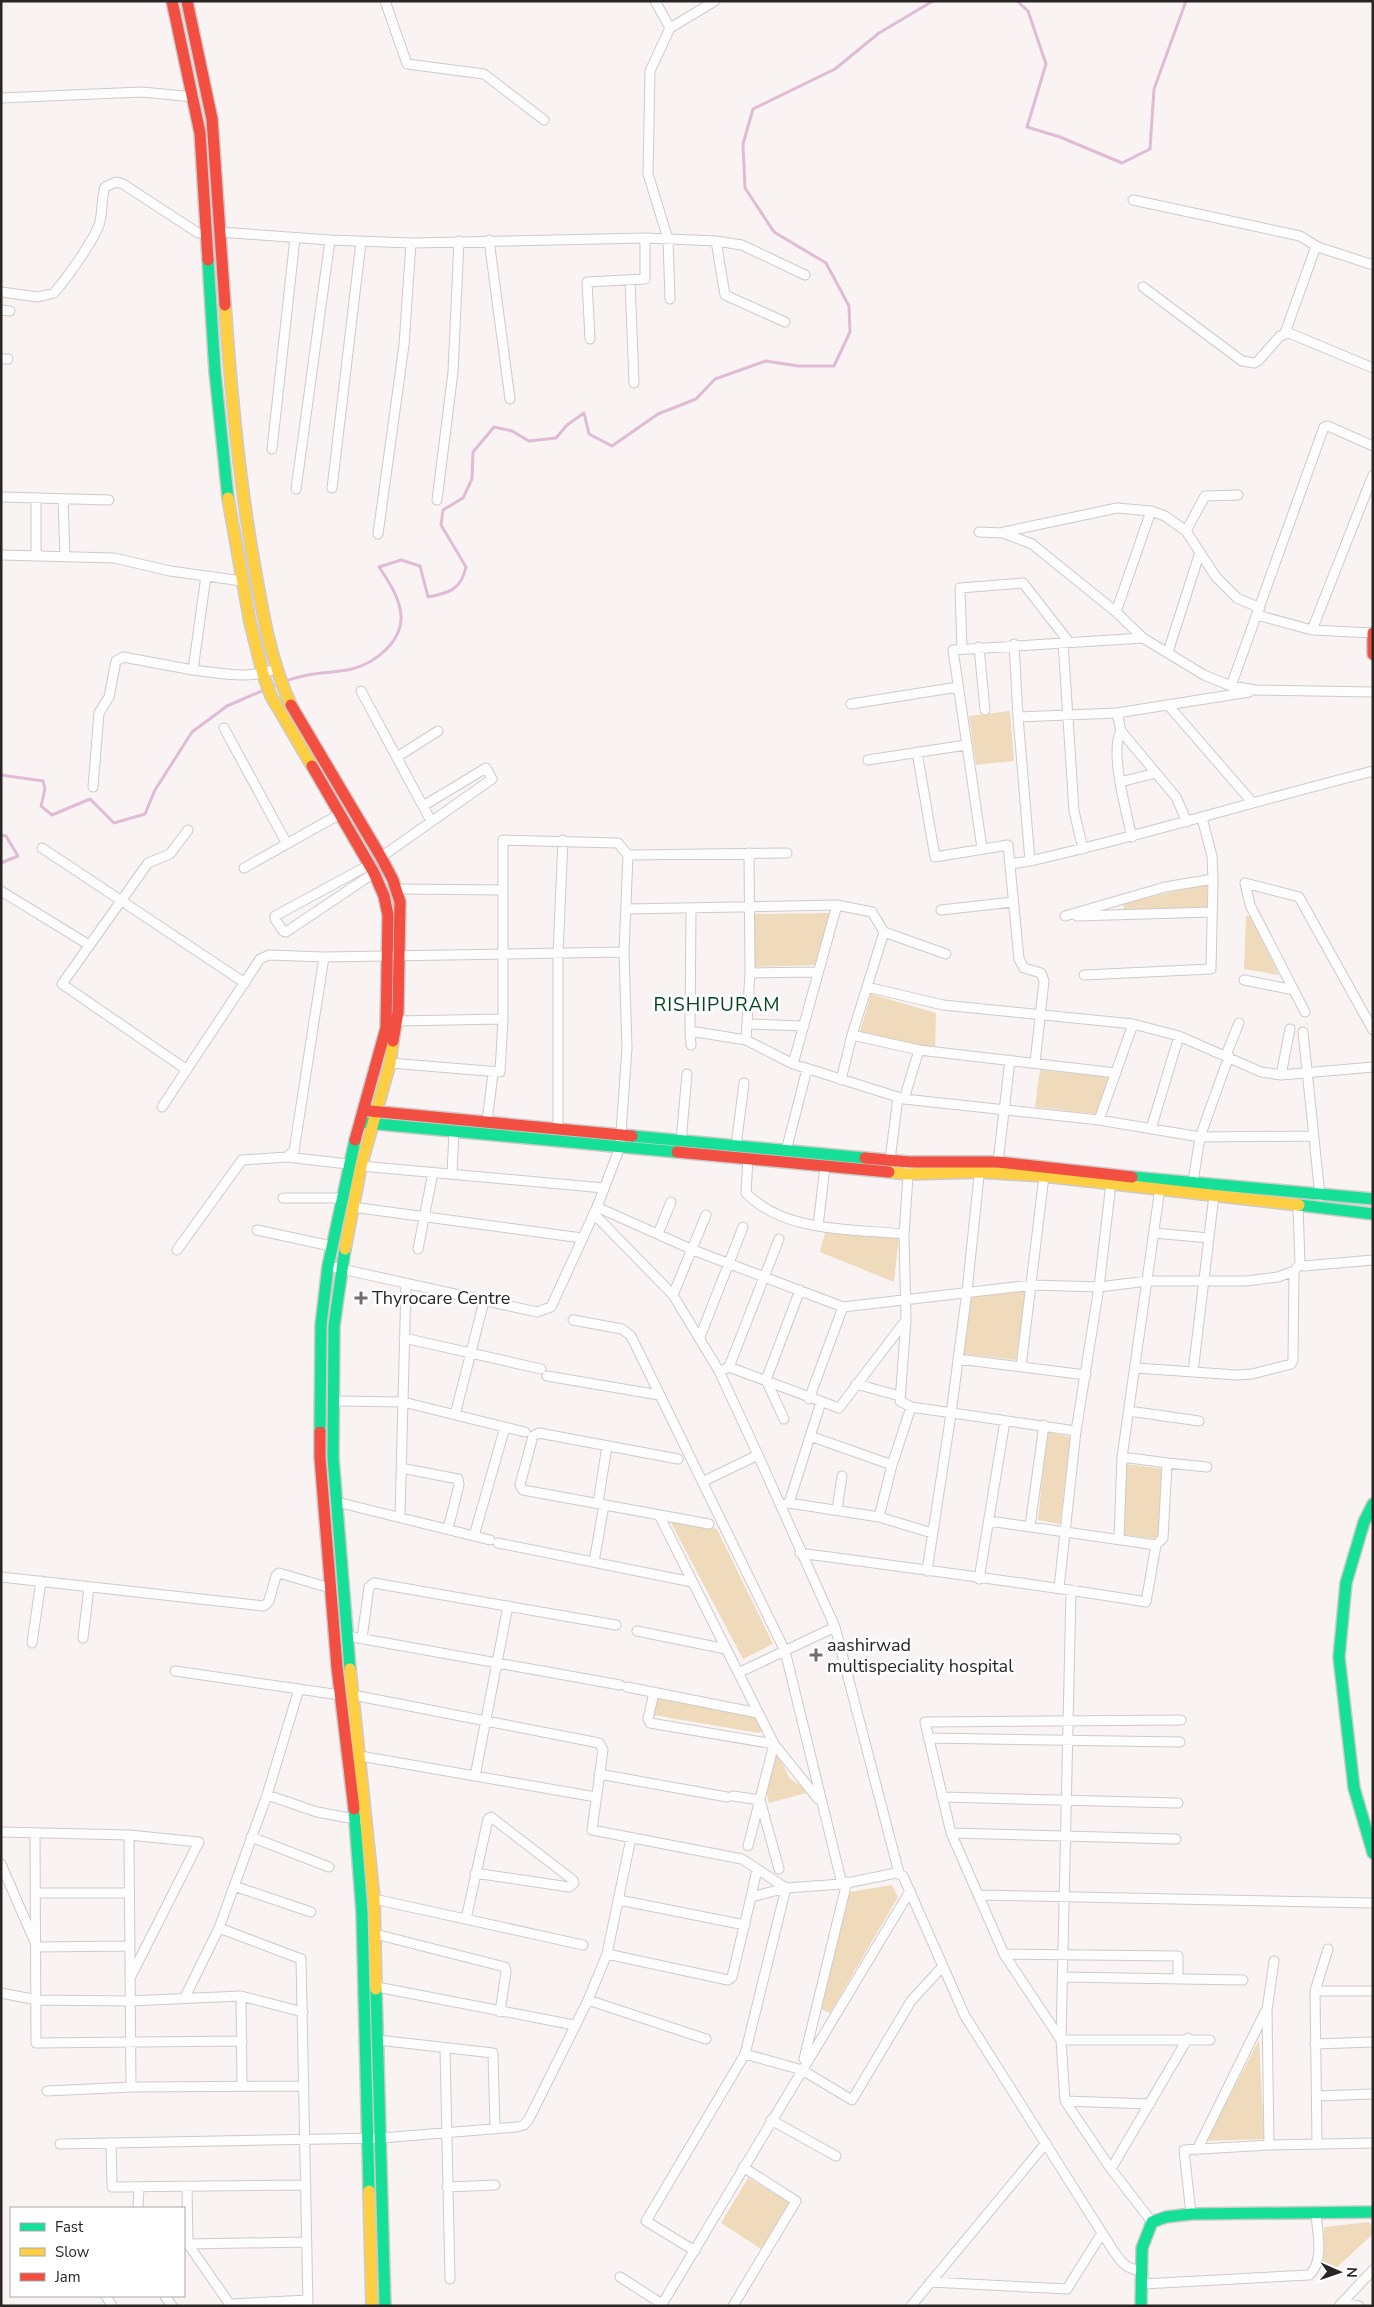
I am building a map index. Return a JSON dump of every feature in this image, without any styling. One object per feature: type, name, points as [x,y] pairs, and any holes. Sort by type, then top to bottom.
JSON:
[{"type":"main road","points":[[172,1],[194,97],[202,159],[220,434],[226,489],[242,581],[264,678],[280,712],[372,869],[384,896],[388,916],[386,1028],[340,1198],[328,1266],[321,1325],[320,1458],[330,1588],[362,1913],[372,2306]]},
{"type":"main road","points":[[187,1],[212,119],[229,369],[245,522],[277,674],[291,706],[381,857],[397,889],[401,915],[397,1021],[390,1064],[361,1166],[352,1207],[341,1269],[334,1326],[333,1458],[347,1636],[367,1822],[376,1934],[385,2306]]},
{"type":"main road","points":[[1373,633],[1373,654]]},
{"type":"main road","points":[[363,1111],[909,1162],[980,1166],[1044,1176],[1373,1214]]},
{"type":"main road","points":[[360,1123],[907,1174],[980,1166],[998,1162],[1320,1196],[1373,1199]]},
{"type":"main road","points":[[1373,1504],[1364,1522],[1346,1582],[1340,1657],[1354,1788],[1373,1853]]},
{"type":"main road","points":[[1142,2306],[1142,2248],[1152,2222],[1166,2217],[1191,2214],[1372,2212]]},
{"type":"street","points":[[385,1],[407,64],[484,74],[544,120]]},
{"type":"street","points":[[655,1],[670,28]]},
{"type":"street","points":[[670,299],[668,239],[648,174],[650,71],[670,28],[715,1]]},
{"type":"street","points":[[1,98],[142,92],[194,97]]},
{"type":"street","points":[[1,292],[38,297],[54,293],[96,231],[100,219],[105,187],[110,184],[122,184],[198,233]]},
{"type":"street","points":[[1133,200],[1300,236],[1318,247],[1373,265]]},
{"type":"street","points":[[220,232],[411,244],[489,240],[645,238],[716,240],[742,245],[805,275]]},
{"type":"street","points":[[272,449],[295,238]]},
{"type":"street","points":[[590,339],[586,282],[644,280],[646,277],[645,238]]},
{"type":"street","points":[[296,489],[330,240]]},
{"type":"street","points":[[489,240],[510,399]]},
{"type":"street","points":[[716,240],[725,294],[785,322]]},
{"type":"street","points":[[437,500],[453,372],[459,241]]},
{"type":"street","points":[[332,488],[361,242]]},
{"type":"street","points":[[378,534],[404,344],[411,244]]},
{"type":"street","points":[[1143,287],[1242,361],[1248,363],[1258,361],[1285,334],[1318,247]]},
{"type":"street","points":[[630,281],[634,383]]},
{"type":"street","points":[[1285,334],[1373,368]]},
{"type":"street","points":[[1231,686],[1324,427],[1328,426],[1373,446]]},
{"type":"street","points":[[1312,630],[1373,475]]},
{"type":"street","points":[[1186,530],[1205,496],[1238,495]]},
{"type":"street","points":[[1,497],[109,500]]},
{"type":"street","points":[[36,498],[36,556]]},
{"type":"street","points":[[63,499],[65,557]]},
{"type":"street","points":[[979,532],[1003,532],[1116,508],[1151,511],[1165,516],[1186,530],[1216,577],[1237,598],[1259,611],[1312,630],[1373,633]]},
{"type":"street","points":[[1116,612],[1151,511]]},
{"type":"street","points":[[1003,532],[1032,544],[1116,612],[1143,638],[1204,675],[1231,686],[1256,690],[1373,692]]},
{"type":"street","points":[[1168,652],[1200,552]]},
{"type":"street","points":[[1,555],[114,558],[170,571],[242,581]]},
{"type":"street","points":[[193,670],[206,576]]},
{"type":"street","points":[[962,649],[960,588],[1023,583],[1066,642],[1074,811],[1083,849]]},
{"type":"street","points":[[982,848],[953,650],[1014,644],[1143,638]]},
{"type":"street","points":[[1014,644],[1030,861]]},
{"type":"street","points":[[979,647],[985,710]]},
{"type":"street","points":[[93,787],[99,713],[109,697],[118,659],[123,657],[193,670],[264,678],[277,674]]},
{"type":"street","points":[[851,704],[958,687]]},
{"type":"street","points":[[1018,717],[1117,713],[1256,690]]},
{"type":"street","points":[[361,691],[431,821]]},
{"type":"street","points":[[1168,705],[1252,802]]},
{"type":"street","points":[[1117,713],[1121,731],[1176,797],[1186,822]]},
{"type":"street","points":[[224,728],[287,844]]},
{"type":"street","points":[[397,757],[438,731]]},
{"type":"street","points":[[1121,731],[1117,738],[1120,782],[1132,837]]},
{"type":"street","points":[[868,760],[966,745]]},
{"type":"street","points":[[917,752],[935,857],[1008,845],[1021,964],[1024,968],[1041,973],[1043,977],[1044,988],[1035,1063]]},
{"type":"street","points":[[381,857],[492,779],[486,768],[423,806]]},
{"type":"street","points":[[1010,864],[1132,837],[1252,802],[1373,771]]},
{"type":"street","points":[[1120,782],[1156,772]]},
{"type":"street","points":[[244,868],[340,814]]},
{"type":"street","points":[[1084,975],[1211,970],[1212,856],[1202,818]]},
{"type":"street","points":[[187,1070],[62,984],[148,863],[170,854],[188,830]]},
{"type":"street","points":[[328,1266],[537,1312],[551,1307],[596,1211],[620,1147],[627,1048],[624,952],[628,855],[618,844],[563,840],[503,840],[503,1019],[501,1069],[498,1073],[493,1073],[390,1064]]},
{"type":"street","points":[[558,1129],[558,954],[563,840]]},
{"type":"street","points":[[42,848],[245,983]]},
{"type":"street","points":[[746,1040],[750,973],[749,853]]},
{"type":"street","points":[[628,855],[787,853]]},
{"type":"street","points":[[372,869],[286,932],[282,931],[274,919],[275,916],[372,869]]},
{"type":"street","points":[[1212,912],[1065,916],[1165,887],[1213,879]]},
{"type":"street","points":[[1305,1012],[1250,905],[1245,883],[1299,897],[1373,1030]]},
{"type":"street","points":[[397,889],[503,890]]},
{"type":"street","points":[[1,891],[89,945]]},
{"type":"street","points":[[941,910],[1013,902]]},
{"type":"street","points":[[626,909],[837,905],[872,912],[884,932],[946,954]]},
{"type":"street","points":[[793,1064],[837,905]]},
{"type":"street","points":[[691,908],[691,1045]]},
{"type":"street","points":[[841,1080],[852,1035],[884,932]]},
{"type":"street","points":[[162,1106],[260,959],[268,955],[324,957],[387,954],[502,955],[624,952]]},
{"type":"street","points":[[287,1157],[294,1151],[324,957]]},
{"type":"street","points":[[750,973],[818,972]]},
{"type":"street","points":[[1244,980],[1294,990]]},
{"type":"street","points":[[867,987],[943,1005],[1133,1024],[1179,1036],[1261,1072],[1281,1075],[1306,1074],[1373,1067]]},
{"type":"street","points":[[397,1021],[503,1019]]},
{"type":"street","points":[[1193,1182],[1200,1137],[1239,1023]]},
{"type":"street","points":[[748,1024],[804,1026]]},
{"type":"street","points":[[1099,1120],[1133,1024]]},
{"type":"street","points":[[1281,1075],[1290,1029]]},
{"type":"street","points":[[690,1031],[746,1040],[793,1064],[901,1098],[1099,1120],[1200,1137],[1314,1136]]},
{"type":"street","points":[[1303,1032],[1320,1196]]},
{"type":"street","points":[[852,1035],[919,1050],[1116,1073]]},
{"type":"street","points":[[1151,1129],[1179,1036]]},
{"type":"street","points":[[890,1160],[901,1098],[919,1050]]},
{"type":"street","points":[[998,1162],[1010,1060]]},
{"type":"street","points":[[786,1151],[807,1069]]},
{"type":"street","points":[[487,1122],[493,1073]]},
{"type":"street","points":[[681,1141],[687,1074]]},
{"type":"street","points":[[736,1146],[744,1083]]},
{"type":"street","points":[[452,1173],[454,1132]]},
{"type":"street","points":[[177,1250],[242,1160],[287,1157],[348,1164]]},
{"type":"street","points":[[748,1159],[746,1193],[764,1208],[789,1219],[818,1226],[904,1234]]},
{"type":"street","points":[[909,1162],[904,1234],[904,1299],[906,1320],[900,1401],[911,1407],[951,1414],[1044,1425],[1076,1431]]},
{"type":"street","points":[[361,1166],[604,1188]]},
{"type":"street","points":[[927,1571],[967,1292],[980,1166]]},
{"type":"street","points":[[818,1226],[825,1167]]},
{"type":"street","points":[[418,1249],[426,1216],[433,1172]]},
{"type":"street","points":[[1021,1367],[1044,1176]]},
{"type":"street","points":[[1059,1588],[1076,1431],[1099,1287],[1111,1183]]},
{"type":"street","points":[[1119,1539],[1122,1457],[1160,1188]]},
{"type":"street","points":[[1193,1372],[1214,1195]]},
{"type":"street","points":[[283,1198],[340,1198]]},
{"type":"street","points":[[658,1234],[671,1202]]},
{"type":"street","points":[[1136,1368],[1252,1374],[1291,1364],[1294,1360],[1298,1205]]},
{"type":"street","points":[[352,1207],[582,1238]]},
{"type":"street","points":[[596,1211],[843,1307],[1032,1285],[1099,1287],[1147,1281],[1246,1281],[1278,1277],[1304,1266],[1373,1260]]},
{"type":"street","points":[[596,1211],[673,1295],[700,1337],[719,1372],[758,1455],[785,1504],[800,1553],[835,1627],[899,1874],[910,1891],[965,2016],[1102,2233],[1126,2267],[1132,2270],[1141,2270]]},
{"type":"street","points":[[673,1295],[706,1215]]},
{"type":"street","points":[[700,1337],[743,1227]]},
{"type":"street","points":[[256,1230],[332,1246]]},
{"type":"street","points":[[1154,1233],[1209,1238]]},
{"type":"street","points":[[719,1372],[729,1367],[779,1239]]},
{"type":"street","points":[[400,1518],[406,1284]]},
{"type":"street","points":[[784,1419],[766,1380],[800,1290]]},
{"type":"street","points":[[455,1414],[484,1301]]},
{"type":"street","points":[[810,1399],[843,1307]]},
{"type":"street","points":[[573,1320],[627,1331],[785,1651],[820,1802],[844,1883],[802,2070]]},
{"type":"street","points":[[729,1367],[766,1380],[810,1399],[839,1408],[906,1320]]},
{"type":"street","points":[[404,1338],[471,1353],[544,1373],[659,1396]]},
{"type":"street","points":[[958,1359],[1086,1375]]},
{"type":"street","points":[[856,1384],[900,1396]]},
{"type":"street","points":[[334,1401],[403,1402],[525,1432]]},
{"type":"street","points":[[785,1504],[821,1402]]},
{"type":"street","points":[[880,1518],[892,1465],[911,1407]]},
{"type":"street","points":[[1129,1411],[1199,1421]]},
{"type":"street","points":[[979,1579],[1005,1421]]},
{"type":"street","points":[[1030,1526],[1044,1425]]},
{"type":"street","points":[[474,1536],[505,1427]]},
{"type":"street","points":[[678,1459],[535,1434],[520,1485],[523,1490],[709,1524]]},
{"type":"street","points":[[810,1436],[892,1465]]},
{"type":"street","points":[[594,1562],[607,1446]]},
{"type":"street","points":[[702,1482],[758,1455]]},
{"type":"street","points":[[1122,1457],[1207,1467]]},
{"type":"street","points":[[800,1553],[979,1579],[1059,1588],[1146,1602],[1156,1545],[1163,1538],[1167,1463]]},
{"type":"street","points":[[402,1468],[458,1479],[459,1485],[448,1529]]},
{"type":"street","points":[[836,1510],[842,1476]]},
{"type":"street","points":[[337,1502],[494,1541],[692,1582]]},
{"type":"street","points":[[785,1504],[880,1518],[932,1533]]},
{"type":"street","points":[[659,1515],[774,1744],[820,1802]]},
{"type":"street","points":[[988,1521],[1065,1530],[1156,1545]]},
{"type":"street","points":[[1,1577],[264,1606],[269,1601],[278,1573],[330,1588]]},
{"type":"street","points":[[32,1643],[42,1581]]},
{"type":"street","points":[[362,1638],[371,1583],[616,1625]]},
{"type":"street","points":[[83,1638],[89,1586]]},
{"type":"street","points":[[1071,1590],[1061,2040],[1065,2101],[1112,2169],[1152,2222]]},
{"type":"street","points":[[475,1776],[508,1606]]},
{"type":"street","points":[[738,1673],[835,1627]]},
{"type":"street","points":[[637,1631],[726,1649]]},
{"type":"street","points":[[347,1636],[758,1712]]},
{"type":"street","points":[[175,1671],[340,1695]]},
{"type":"street","points":[[185,1997],[219,1928],[266,1795],[299,1689]]},
{"type":"street","points":[[654,1692],[648,1719],[650,1723],[774,1744]]},
{"type":"street","points":[[353,1695],[600,1743],[603,1750],[592,1830],[742,1860],[786,1888]]},
{"type":"street","points":[[1061,2040],[1004,1954],[951,1833],[925,1722],[1181,1720]]},
{"type":"street","points":[[928,1738],[1067,1742],[1180,1742]]},
{"type":"street","points":[[748,1846],[774,1744]]},
{"type":"street","points":[[360,1756],[596,1797]]},
{"type":"street","points":[[599,1774],[760,1800]]},
{"type":"street","points":[[266,1795],[316,1812],[367,1822]]},
{"type":"street","points":[[942,1797],[1178,1803]]},
{"type":"street","points":[[760,1800],[779,1869]]},
{"type":"street","points":[[466,1919],[475,1873],[488,1819],[491,1817],[573,1880],[574,1883],[569,1887],[475,1873]]},
{"type":"street","points":[[1,1832],[129,1835],[199,1842],[130,1978]]},
{"type":"street","points":[[34,1833],[37,1947],[36,2043],[242,2041]]},
{"type":"street","points":[[951,1833],[1176,1839]]},
{"type":"street","points":[[129,1835],[131,2087]]},
{"type":"street","points":[[251,1837],[329,1867]]},
{"type":"street","points":[[60,2144],[381,2138],[516,2127],[524,2124],[529,2119],[588,2000],[608,1954],[631,1838]]},
{"type":"street","points":[[1,1864],[37,1947]]},
{"type":"street","points":[[608,1954],[728,1980],[732,1977],[757,1868]]},
{"type":"street","points":[[751,1896],[786,1888],[844,1883],[899,1874]]},
{"type":"street","points":[[234,1886],[311,1912]]},
{"type":"street","points":[[695,2251],[646,2220],[745,2054],[786,1888]]},
{"type":"street","points":[[620,2277],[662,2305],[771,2120],[910,1891]]},
{"type":"street","points":[[36,1893],[129,1893]]},
{"type":"street","points":[[979,1895],[1373,1903]]},
{"type":"street","points":[[374,1899],[583,1945]]},
{"type":"street","points":[[619,1900],[745,1925]]},
{"type":"street","points":[[187,2187],[188,2244],[230,2305],[308,2303],[302,1959],[219,1928]]},
{"type":"street","points":[[376,1934],[505,1967],[506,1972],[500,2012]]},
{"type":"street","points":[[37,1947],[129,1946]]},
{"type":"street","points":[[1317,2143],[1315,1991],[1328,1949]]},
{"type":"street","points":[[1004,1954],[1178,1956],[1178,1979]]},
{"type":"street","points":[[1269,2145],[1267,2010],[1274,1961]]},
{"type":"street","points":[[745,2054],[802,2070],[852,2100],[911,2002],[943,1966]]},
{"type":"street","points":[[1062,1977],[1243,1980]]},
{"type":"street","points":[[377,1987],[574,2025]]},
{"type":"street","points":[[1315,1991],[1373,1991]]},
{"type":"street","points":[[1,1993],[37,2000],[129,2001],[241,1996],[302,2012]]},
{"type":"street","points":[[241,1996],[242,2086]]},
{"type":"street","points":[[588,2000],[706,2039]]},
{"type":"street","points":[[1197,2150],[1267,2010]]},
{"type":"street","points":[[1061,2040],[1188,2038],[1210,2040]]},
{"type":"street","points":[[1112,2169],[1188,2038]]},
{"type":"street","points":[[378,2040],[493,2053],[495,2129]]},
{"type":"street","points":[[1315,2044],[1373,2042]]},
{"type":"street","points":[[445,2049],[450,2279]]},
{"type":"street","points":[[47,2091],[131,2087],[304,2086]]},
{"type":"street","points":[[1317,2096],[1373,2094]]},
{"type":"street","points":[[1065,2101],[1150,2104]]},
{"type":"street","points":[[771,2120],[836,2156]]},
{"type":"street","points":[[111,2143],[112,2187],[306,2185]]},
{"type":"street","points":[[911,2306],[1046,2143]]},
{"type":"street","points":[[1191,2214],[1184,2150],[1317,2143],[1373,2143]]},
{"type":"street","points":[[733,2306],[796,2201],[743,2167]]},
{"type":"street","points":[[447,2187],[495,2185]]},
{"type":"street","points":[[138,2207],[139,2187]]},
{"type":"street","points":[[1143,2284],[1309,2275],[1314,2271],[1318,2262],[1316,2213]]},
{"type":"street","points":[[930,2282],[1068,2289],[1102,2233]]},
{"type":"street","points":[[188,2244],[307,2242]]},
{"type":"street","points":[[1341,2304],[1373,2270]]},
{"type":"street","points":[[1341,2304],[1360,2306]]},
{"type":"shaded area","points":[[1010,711],[1014,761],[976,765],[969,716]]},
{"type":"shaded area","points":[[1207,884],[1207,908],[1124,912],[1123,903]]},
{"type":"shaded area","points":[[831,913],[816,965],[754,967],[753,914]]},
{"type":"shaded area","points":[[1246,916],[1250,916],[1279,975],[1244,969]]},
{"type":"shaded area","points":[[871,994],[936,1013],[935,1048],[924,1048],[860,1032]]},
{"type":"shaded area","points":[[1040,1070],[1109,1077],[1097,1114],[1035,1107]]},
{"type":"shaded area","points":[[825,1233],[899,1237],[894,1282],[820,1252]]},
{"type":"shaded area","points":[[1026,1291],[1016,1360],[964,1354],[972,1294]]},
{"type":"shaded area","points":[[1047,1432],[1071,1437],[1060,1524],[1038,1520]]},
{"type":"shaded area","points":[[1126,1464],[1164,1469],[1158,1539],[1123,1535]]},
{"type":"shaded area","points":[[673,1520],[717,1529],[773,1644],[743,1659],[671,1523]]},
{"type":"shaded area","points":[[659,1691],[754,1707],[765,1730],[759,1733],[653,1715]]},
{"type":"shaded area","points":[[776,1751],[790,1779],[810,1792],[769,1803],[765,1788]]},
{"type":"shaded area","points":[[892,1885],[898,1897],[830,2013],[821,2009],[844,1893]]},
{"type":"shaded area","points":[[1259,2040],[1264,2139],[1206,2141]]},
{"type":"shaded area","points":[[748,2178],[789,2202],[761,2249],[721,2223]]},
{"type":"shaded area","points":[[1369,2222],[1373,2228],[1373,2234],[1323,2280],[1324,2227]]},
{"type":"waterway","points":[[284,682],[301,676],[343,671],[361,666],[370,662],[392,643],[400,625],[399,603],[387,578],[379,567],[401,560],[420,566],[428,597],[448,592],[457,586],[464,575],[466,567],[441,525],[443,510],[463,498],[472,479],[473,452],[494,427],[512,431],[529,441],[556,438],[567,425],[584,413],[589,434],[612,446],[658,414],[696,399],[715,379],[766,361],[798,366],[834,366],[850,332],[849,306],[826,263],[774,232],[745,188],[743,144],[753,109],[835,69],[879,33],[933,1]]},
{"type":"waterway","points":[[1017,1],[1028,11],[1046,64],[1027,127],[1060,137],[1122,163],[1150,149],[1154,89],[1186,1]]},
{"type":"waterway","points":[[1,775],[43,781],[45,789],[41,806],[52,815],[90,799],[114,823],[145,814],[155,790],[192,732],[227,706],[278,684]]},
{"type":"waterway","points":[[1,835],[6,836],[18,856],[1,863]]},
{"type":"traffic: fast","points":[[208,260],[215,372],[228,498]]},
{"type":"traffic: fast","points":[[367,1123],[677,1152]]},
{"type":"traffic: fast","points":[[632,1136],[865,1158]]},
{"type":"traffic: fast","points":[[320,1432],[321,1325],[328,1266],[355,1140]]},
{"type":"traffic: fast","points":[[1132,1177],[1373,1199]]},
{"type":"traffic: fast","points":[[1299,1205],[1373,1214]]},
{"type":"traffic: fast","points":[[345,1249],[334,1326],[333,1457],[350,1669]]},
{"type":"traffic: fast","points":[[1373,1504],[1364,1522],[1346,1583],[1339,1657],[1354,1788],[1373,1853]]},
{"type":"traffic: fast","points":[[354,1809],[362,1913],[369,2191]]},
{"type":"traffic: fast","points":[[376,1989],[385,2306]]},
{"type":"traffic: fast","points":[[1141,2306],[1142,2248],[1152,2222],[1166,2217],[1191,2214],[1373,2212]]},
{"type":"traffic: slow","points":[[225,305],[236,438],[249,536],[268,638],[278,672],[291,705]]},
{"type":"traffic: slow","points":[[228,498],[250,622],[263,674],[271,696],[312,766]]},
{"type":"traffic: slow","points":[[345,1249],[361,1166],[390,1063],[393,1041]]},
{"type":"traffic: slow","points":[[889,1172],[907,1174],[980,1172],[1044,1176],[1299,1205]]},
{"type":"traffic: slow","points":[[350,1669],[374,1899],[376,1989]]},
{"type":"traffic: slow","points":[[369,2191],[372,2306]]},
{"type":"traffic: jam","points":[[172,1],[200,133],[208,260]]},
{"type":"traffic: jam","points":[[187,1],[212,119],[225,305]]},
{"type":"traffic: jam","points":[[1373,633],[1373,654]]},
{"type":"traffic: jam","points":[[291,705],[381,857],[393,880],[400,902],[398,1012],[393,1041]]},
{"type":"traffic: jam","points":[[312,766],[374,873],[384,896],[388,915],[386,1028],[355,1140]]},
{"type":"traffic: jam","points":[[370,1111],[632,1136]]},
{"type":"traffic: jam","points":[[677,1152],[889,1172]]},
{"type":"traffic: jam","points":[[865,1158],[909,1162],[998,1162],[1132,1177]]},
{"type":"traffic: jam","points":[[320,1432],[320,1458],[337,1667],[354,1809]]},
{"type":"place","name":"Thyrocare Centre","points":[[361,1298]]},
{"type":"place","name":"aashirwad multispeciality hospital","points":[[816,1655]]},
{"type":"district","name":"RISHIPURAM","points":[[717,1004]]}]
